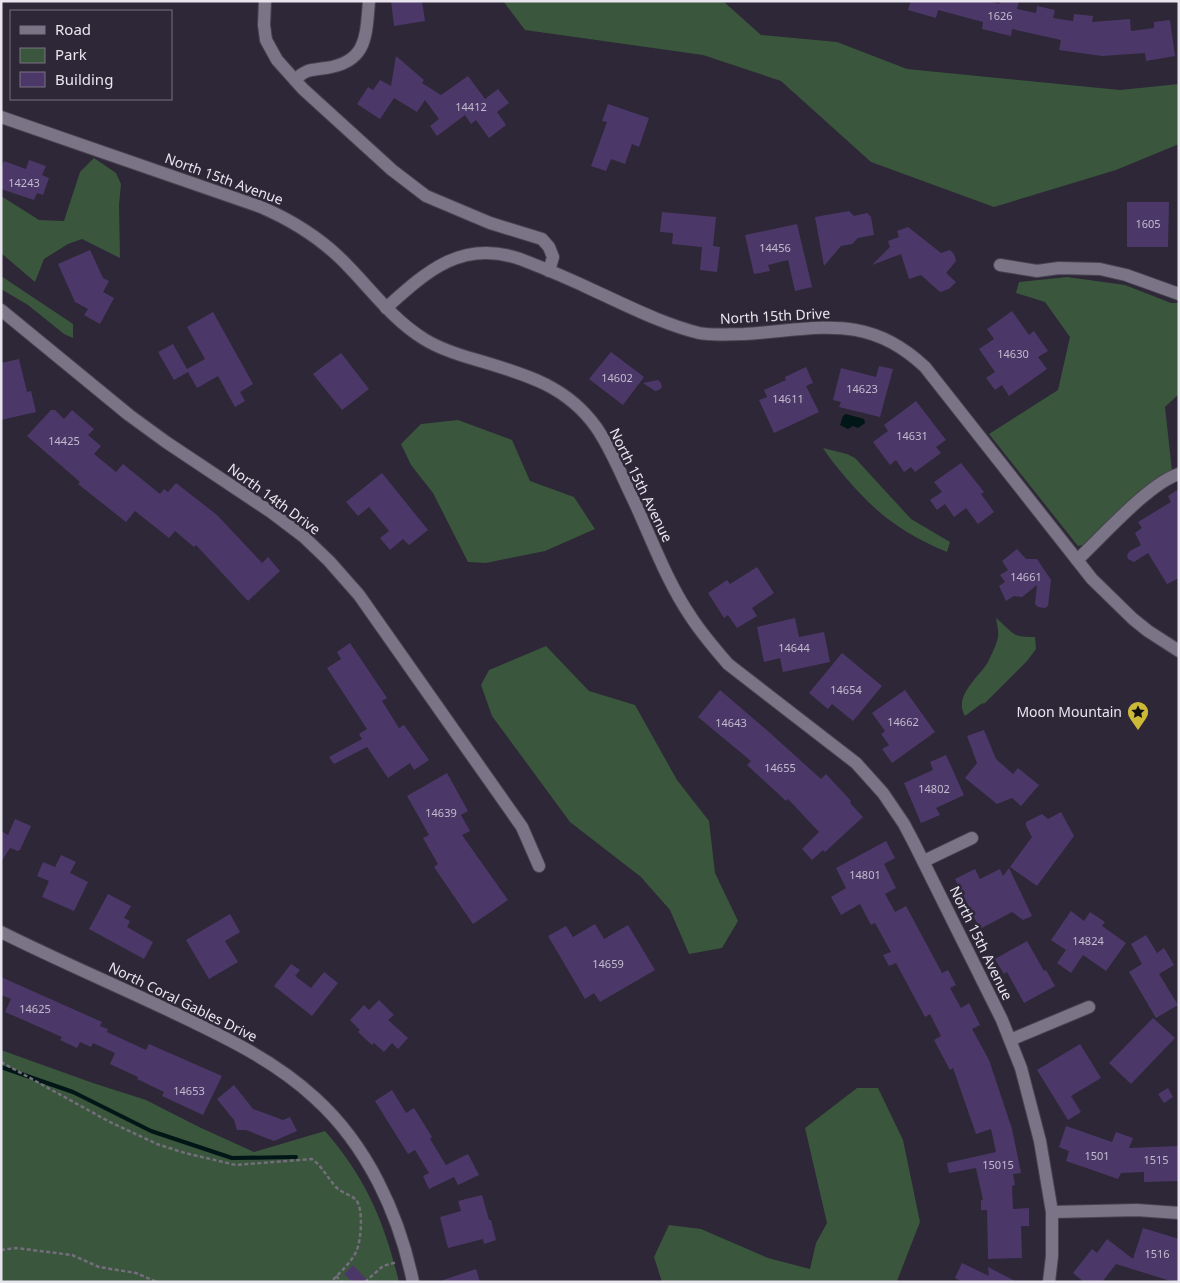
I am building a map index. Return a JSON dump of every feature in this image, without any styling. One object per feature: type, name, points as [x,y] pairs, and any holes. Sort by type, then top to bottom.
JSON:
[{"type":"street","points":[[295,80],[304,71],[341,66],[352,60],[361,50],[367,23],[369,1]]},
{"type":"street","points":[[266,5],[264,26],[266,40],[272,53],[295,80],[392,170],[426,196],[490,223],[542,239],[549,247],[553,257],[550,271]]},
{"type":"street","name":"North 15th Avenue","points":[[1,117],[261,207],[284,217],[313,234],[340,258],[400,322],[424,339],[439,347],[527,375],[554,388],[576,404],[596,427],[605,441],[671,583],[690,616],[712,645],[728,664],[856,763],[892,805],[924,861],[992,998],[1010,1040],[1032,1106],[1042,1149],[1052,1212],[1052,1256],[1049,1282]]},
{"type":"street","name":"North 15th Drive","points":[[386,308],[422,276],[446,262],[458,256],[492,252],[505,254],[550,271],[670,324],[700,333],[717,335],[775,332],[828,326],[858,329],[894,343],[914,356],[925,367],[1092,579],[1117,606],[1148,631],[1179,650]]},
{"type":"street","points":[[1000,266],[1037,271],[1059,268],[1100,269],[1126,275],[1179,294]]},
{"type":"street","name":"North 14th Drive","points":[[1,310],[129,415],[293,528],[329,561],[359,595],[522,827],[539,866]]},
{"type":"street","points":[[1077,560],[1150,491],[1169,477],[1179,474]]},
{"type":"street","points":[[924,861],[972,838]]},
{"type":"street","name":"North Coral Gables Drive","points":[[1,932],[243,1046],[289,1076],[315,1098],[342,1126],[360,1152],[384,1196],[397,1224],[408,1258],[413,1282]]},
{"type":"street","points":[[1010,1040],[1089,1008]]},
{"type":"street","points":[[1052,1212],[1137,1210],[1179,1212]]},
{"type":"path","points":[[1,1062],[108,1121],[157,1144],[185,1153],[236,1166],[312,1159],[322,1166],[330,1181],[340,1192],[356,1199],[362,1211],[357,1251],[348,1265],[331,1282]]},
{"type":"path","points":[[1,1250],[16,1248],[72,1255],[99,1267],[136,1274],[157,1282]]},
{"type":"path","points":[[365,1282],[383,1266],[408,1258]]},
{"type":"path","points":[[336,1276],[342,1282]]},
{"type":"green space","points":[[503,1],[723,1],[761,35],[837,42],[907,69],[1120,90],[1179,84],[1179,144],[1116,170],[994,207],[871,162],[781,81],[703,55],[525,30]]},
{"type":"green space","points":[[94,158],[116,173],[121,184],[119,205],[120,258],[82,239],[68,244],[44,259],[35,282],[1,253],[1,196],[39,220],[64,221],[80,172]]},
{"type":"green space","points":[[1,276],[73,324],[73,338],[64,334],[28,305],[1,289]]},
{"type":"green space","points":[[1067,277],[1125,285],[1171,303],[1179,303],[1179,394],[1165,407],[1172,471],[1164,474],[1083,545],[1078,546],[989,434],[1058,390],[1070,337],[1045,302],[1016,293],[1019,282]]},
{"type":"green space","points":[[458,420],[512,440],[530,481],[574,497],[595,529],[545,551],[486,563],[468,562],[433,493],[411,465],[401,444],[421,424]]},
{"type":"green space","points":[[823,448],[855,458],[911,519],[950,542],[947,552],[917,538],[880,513],[846,478]]},
{"type":"green space","points":[[996,618],[1017,635],[1035,637],[1036,649],[1027,661],[985,703],[965,716],[962,709],[962,701],[969,687],[988,662],[998,638]]},
{"type":"green space","points":[[546,646],[589,691],[635,705],[677,780],[709,821],[715,873],[738,921],[722,948],[689,954],[670,910],[641,877],[570,822],[492,716],[481,685],[489,670]]},
{"type":"green space","points":[[1,1050],[146,1100],[254,1152],[325,1131],[352,1166],[372,1201],[387,1239],[399,1282],[1,1282]]},
{"type":"green space","points":[[857,1088],[878,1088],[903,1140],[920,1222],[897,1281],[662,1282],[654,1257],[669,1225],[701,1229],[768,1258],[810,1269],[816,1243],[827,1223],[805,1128]]},
{"type":"shaded area","points":[[846,414],[864,419],[865,423],[858,428],[853,426],[848,429],[840,425],[843,416]]},
{"type":"building","points":[[391,1],[422,1],[425,21],[394,26]]},
{"type":"building","points":[[911,1],[988,1],[999,4],[1000,1],[1019,1],[1017,9],[1036,13],[1037,6],[1055,10],[1053,18],[1073,21],[1074,14],[1093,16],[1092,22],[1130,19],[1131,31],[1154,28],[1154,22],[1170,20],[1175,56],[1146,61],[1145,53],[1102,56],[1059,50],[1061,40],[1012,29],[1011,36],[982,29],[983,22],[938,10],[936,18],[908,10]]},
{"type":"building","points":[[396,56],[424,80],[422,83],[441,95],[468,76],[485,99],[498,89],[509,103],[497,112],[506,125],[489,138],[476,120],[471,124],[465,115],[437,136],[430,126],[439,119],[425,100],[417,112],[394,98],[380,119],[357,104],[368,87],[373,90],[380,80],[391,86]]},
{"type":"building","points":[[608,104],[649,118],[639,147],[632,144],[625,164],[611,159],[606,171],[591,166],[607,122],[602,121]]},
{"type":"building","points":[[29,160],[46,166],[42,175],[49,178],[43,195],[37,193],[34,200],[1,189],[1,169],[4,161],[26,169]]},
{"type":"building","points":[[1127,202],[1169,202],[1168,247],[1127,247]]},
{"type":"building","points":[[849,211],[854,216],[867,213],[871,217],[874,235],[858,238],[852,244],[841,246],[824,266],[815,217]]},
{"type":"building","points":[[662,212],[716,217],[713,246],[720,247],[717,272],[700,270],[702,247],[672,244],[673,233],[660,232]]},
{"type":"building","points":[[797,224],[812,287],[795,291],[788,260],[768,265],[770,271],[754,274],[745,235]]},
{"type":"building","points":[[908,227],[941,253],[950,250],[954,254],[956,261],[946,273],[956,282],[949,289],[940,292],[921,275],[909,279],[901,254],[872,265],[890,247],[888,241],[899,237],[897,231]]},
{"type":"building","points":[[90,250],[103,278],[109,281],[103,292],[114,298],[100,324],[84,315],[88,309],[75,302],[58,264]]},
{"type":"building","points":[[1012,311],[1029,335],[1034,331],[1048,351],[1038,357],[1047,369],[1009,396],[1002,385],[995,390],[986,378],[995,372],[979,349],[994,339],[987,329]]},
{"type":"building","points":[[213,312],[253,384],[240,392],[245,401],[235,407],[218,376],[197,388],[188,372],[174,380],[158,352],[173,344],[187,369],[205,359],[187,327]]},
{"type":"building","points":[[611,352],[644,377],[623,405],[589,379]]},
{"type":"building","points":[[341,353],[369,389],[342,410],[313,374]]},
{"type":"building","points":[[19,359],[27,392],[31,391],[36,412],[1,420],[1,363]]},
{"type":"building","points":[[879,366],[893,369],[880,417],[839,407],[841,402],[833,400],[841,368],[876,377]]},
{"type":"building","points":[[806,367],[813,383],[806,386],[819,412],[774,433],[759,400],[767,397],[764,390],[786,380],[785,377]]},
{"type":"building","points":[[658,380],[662,387],[655,391],[643,383]]},
{"type":"building","points":[[916,401],[946,440],[936,447],[941,453],[915,472],[911,467],[904,472],[896,460],[890,465],[873,442],[888,431],[884,425]]},
{"type":"building","points":[[51,410],[55,410],[64,419],[72,410],[94,429],[88,435],[101,446],[94,454],[116,472],[123,464],[160,494],[164,489],[168,492],[176,483],[217,515],[262,563],[268,557],[280,571],[248,601],[196,545],[194,547],[175,531],[169,538],[135,511],[126,522],[78,484],[80,482],[27,436]]},
{"type":"building","points":[[961,463],[984,492],[981,494],[994,512],[978,524],[966,508],[954,517],[945,504],[937,510],[930,500],[942,492],[934,482]]},
{"type":"building","points":[[382,473],[428,530],[409,545],[403,539],[390,550],[380,538],[389,531],[369,507],[358,516],[346,502]]},
{"type":"building","points":[[1179,489],[1179,578],[1167,584],[1148,553],[1134,562],[1128,559],[1127,555],[1130,551],[1141,545],[1135,533],[1142,528],[1138,522],[1171,502],[1168,496]]},
{"type":"building","points":[[1017,549],[1026,559],[1037,559],[1051,580],[1048,606],[1045,608],[1038,607],[1035,604],[1037,585],[1022,597],[1014,596],[1006,601],[999,586],[1005,582],[1000,575],[1008,570],[1002,561]]},
{"type":"building","points":[[757,567],[774,593],[752,608],[757,616],[737,628],[728,615],[724,618],[708,593],[727,580],[730,584]]},
{"type":"building","points":[[795,618],[799,637],[824,632],[830,662],[783,672],[780,658],[764,662],[757,627]]},
{"type":"building","points":[[350,643],[387,698],[382,701],[399,728],[404,725],[429,760],[414,770],[410,763],[388,778],[367,747],[334,764],[329,757],[362,739],[359,734],[367,729],[327,668],[341,659],[337,652]]},
{"type":"building","points":[[842,653],[882,686],[853,721],[832,704],[828,709],[809,693]]},
{"type":"building","points":[[720,690],[821,779],[826,774],[863,817],[825,852],[823,850],[812,860],[802,849],[819,832],[788,799],[786,801],[747,765],[751,761],[698,717]]},
{"type":"building","points":[[905,690],[935,732],[892,763],[882,749],[889,745],[881,734],[885,731],[872,713]]},
{"type":"building","points":[[984,730],[996,759],[1013,774],[1018,768],[1039,785],[1021,806],[1012,798],[997,804],[965,778],[977,763],[967,736]]},
{"type":"building","points":[[946,755],[964,795],[936,808],[940,815],[921,823],[904,783],[933,770],[930,762]]},
{"type":"building","points":[[447,773],[468,811],[461,815],[470,831],[462,835],[508,900],[473,924],[434,867],[438,864],[423,838],[429,835],[407,796]]},
{"type":"building","points":[[1061,812],[1074,836],[1037,886],[1010,867],[1032,837],[1026,822],[1042,814],[1048,819]]},
{"type":"building","points":[[15,819],[31,826],[20,850],[10,848],[1,862],[1,831],[8,835]]},
{"type":"building","points":[[886,841],[895,858],[884,864],[896,888],[885,894],[895,912],[906,906],[942,973],[948,970],[956,985],[950,988],[961,1008],[969,1003],[980,1025],[972,1029],[989,1060],[1012,1129],[1021,1173],[1013,1174],[1015,1185],[1012,1186],[1013,1209],[1029,1208],[1029,1226],[1021,1226],[1022,1258],[988,1259],[987,1210],[981,1210],[981,1200],[983,1200],[976,1168],[949,1173],[947,1163],[996,1152],[991,1129],[976,1134],[953,1068],[950,1070],[934,1040],[941,1036],[930,1014],[925,1017],[896,963],[889,966],[883,955],[891,952],[875,923],[871,925],[860,904],[841,915],[831,897],[846,888],[836,868]]},
{"type":"building","points":[[61,855],[76,862],[70,873],[88,882],[74,911],[42,897],[49,881],[37,876],[43,862],[55,867]]},
{"type":"building","points":[[1009,868],[1032,916],[1023,920],[1012,912],[980,929],[955,879],[975,869],[980,879],[1000,869],[1003,876]]},
{"type":"building","points":[[108,894],[131,906],[124,918],[130,921],[127,927],[153,942],[144,959],[89,929]]},
{"type":"building","points":[[1071,911],[1084,921],[1090,912],[1105,922],[1102,926],[1126,943],[1106,971],[1083,955],[1071,973],[1057,963],[1066,950],[1051,940]]},
{"type":"building","points":[[230,914],[240,932],[225,941],[238,962],[209,979],[186,940]]},
{"type":"building","points":[[595,924],[604,939],[628,925],[655,970],[600,1002],[594,993],[585,999],[548,936],[566,926],[573,937]]},
{"type":"building","points":[[1146,935],[1157,953],[1164,948],[1174,965],[1159,974],[1178,1005],[1156,1018],[1129,972],[1142,964],[1131,944]]},
{"type":"building","points":[[1027,941],[1055,986],[1024,1003],[1007,972],[1004,974],[995,959]]},
{"type":"building","points":[[291,964],[300,970],[295,976],[311,988],[324,972],[338,983],[312,1016],[274,986]]},
{"type":"building","points":[[1,977],[102,1022],[100,1026],[108,1029],[107,1032],[146,1050],[149,1044],[222,1076],[203,1115],[162,1096],[164,1092],[110,1064],[115,1053],[93,1043],[91,1047],[80,1042],[77,1048],[60,1040],[62,1037],[5,1012],[11,999],[1,995]]},
{"type":"building","points":[[379,1000],[394,1015],[388,1020],[408,1038],[398,1049],[392,1043],[384,1052],[374,1043],[372,1045],[358,1032],[360,1030],[350,1020],[364,1005],[369,1010]]},
{"type":"building","points":[[1153,1018],[1175,1038],[1131,1084],[1109,1063]]},
{"type":"building","points":[[1080,1044],[1101,1078],[1071,1096],[1081,1112],[1068,1120],[1037,1070]]},
{"type":"building","points":[[234,1085],[253,1109],[283,1120],[290,1117],[297,1131],[274,1141],[246,1130],[237,1130],[234,1120],[217,1099]]},
{"type":"building","points":[[1168,1088],[1173,1097],[1164,1103],[1158,1094]]},
{"type":"building","points":[[392,1090],[406,1113],[414,1108],[446,1165],[468,1154],[479,1175],[458,1185],[454,1177],[429,1189],[423,1176],[429,1173],[415,1150],[408,1154],[375,1101]]},
{"type":"building","points":[[1066,1126],[1112,1142],[1116,1132],[1133,1138],[1129,1148],[1179,1146],[1179,1181],[1144,1182],[1144,1172],[1121,1173],[1118,1179],[1066,1161],[1069,1151],[1059,1147]]},
{"type":"building","points":[[482,1195],[496,1240],[484,1244],[483,1239],[448,1248],[440,1217],[461,1211],[458,1201]]},
{"type":"building","points":[[1143,1228],[1179,1239],[1179,1282],[1116,1264],[1102,1282],[1084,1282],[1073,1273],[1092,1249],[1097,1253],[1107,1239],[1133,1259]]},
{"type":"building","points":[[962,1263],[989,1276],[988,1267],[1017,1282],[963,1282],[955,1278]]},
{"type":"building","points":[[353,1265],[369,1282],[352,1282],[344,1274]]},
{"type":"building","points":[[476,1269],[480,1282],[443,1282],[443,1280]]},
{"type":"waterway","points":[[1,1067],[73,1092],[151,1131],[232,1158],[296,1157]]},
{"type":"place","name":"Moon Mountain","points":[[1138,731]]}]
